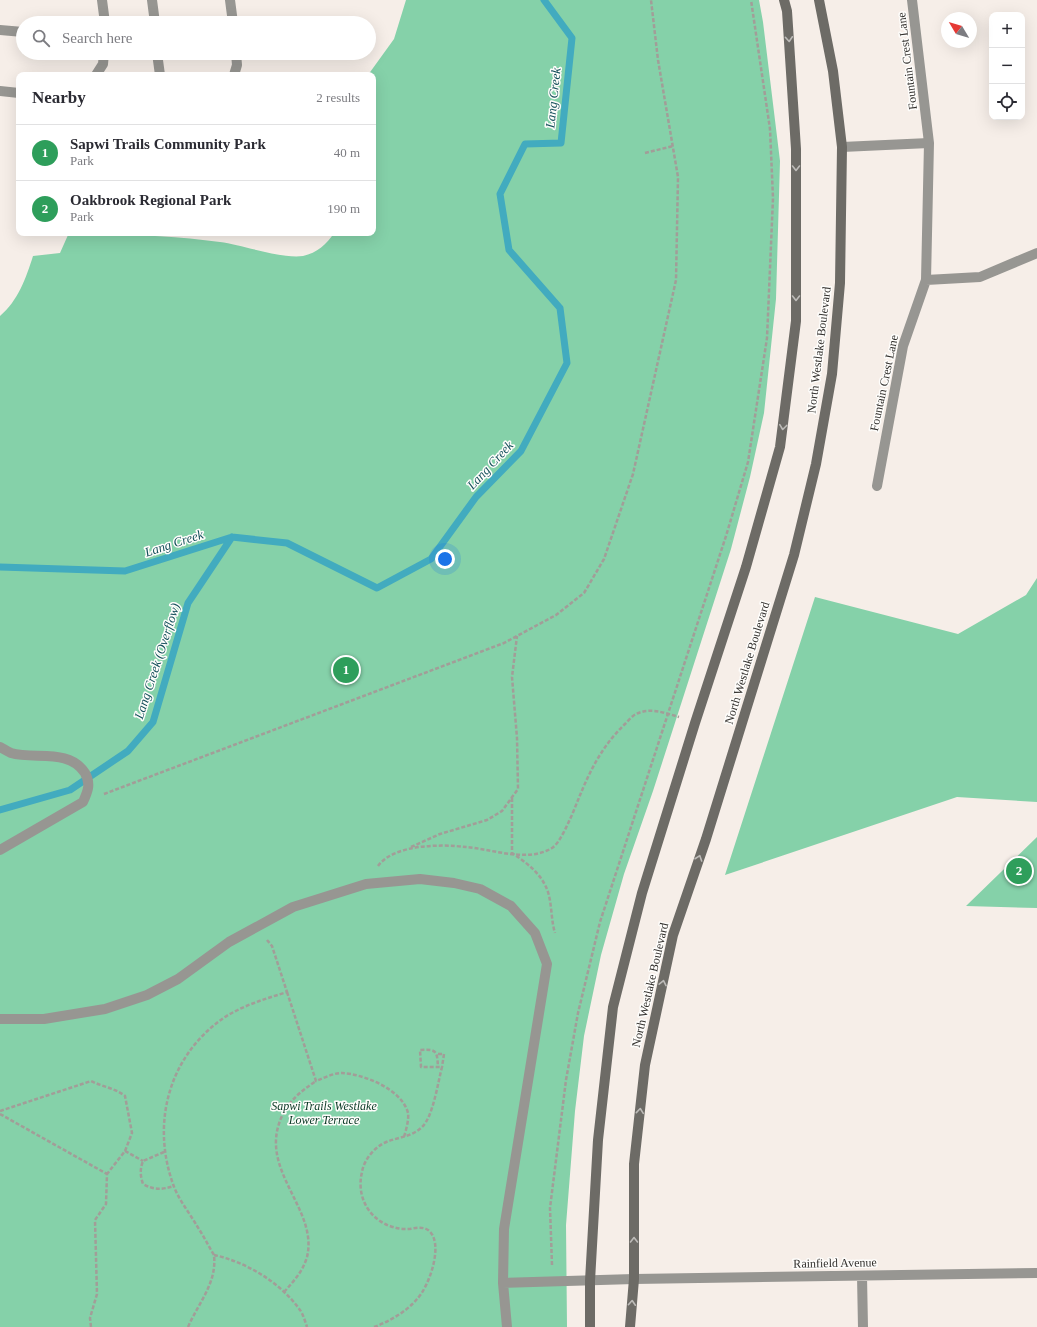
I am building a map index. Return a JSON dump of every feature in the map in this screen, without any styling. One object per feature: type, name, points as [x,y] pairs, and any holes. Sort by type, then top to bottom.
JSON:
[{"type":"main road","points":[[590,1327],[590,1281],[598,1140],[613,1007],[642,893],[695,722],[746,567],[780,446],[796,321],[796,149],[787,12],[784,0]]},
{"type":"main road","name":"North Westlake Boulevard","points":[[630,1327],[634,1279],[634,1164],[645,1065],[673,935],[706,839],[794,555],[816,464],[832,374],[840,283],[842,147],[832,71],[819,0]]},
{"type":"street","points":[[102,0],[104,16]]},
{"type":"street","points":[[152,0],[154,16]]},
{"type":"street","points":[[230,0],[232,16]]},
{"type":"street","name":"Fountain Crest Lane","points":[[877,486],[903,346],[926,280],[929,143],[918,36],[912,0]]},
{"type":"street","points":[[0,30],[16,31]]},
{"type":"street","points":[[98,72],[103,64],[103,60]]},
{"type":"street","points":[[159,60],[160,72]]},
{"type":"street","points":[[235,72],[237,60]]},
{"type":"street","points":[[0,91],[16,93]]},
{"type":"street","points":[[842,147],[929,143]]},
{"type":"street","points":[[926,280],[980,277],[1037,252]]},
{"type":"street","points":[[0,747],[11,753],[66,759],[76,763],[88,779],[89,788],[83,802],[0,850]]},
{"type":"street","points":[[0,1018],[44,1020],[105,1009],[147,995],[178,979],[229,942],[255,926],[293,907],[366,884],[420,879],[454,883],[480,889],[511,906],[535,933],[547,964],[504,1229],[503,1283],[507,1327]]},
{"type":"street","name":"Rainfield Avenue","points":[[503,1283],[634,1279],[1037,1273]]},
{"type":"street","points":[[862,1276],[863,1327]]},
{"type":"path","points":[[83,802],[504,643],[556,615],[584,593],[604,558],[633,474],[676,280],[678,177],[658,60],[651,0]]},
{"type":"path","points":[[552,1282],[550,1208],[566,1080],[578,1013],[600,922],[726,536],[748,462],[767,338],[773,198],[771,145],[751,0]]},
{"type":"path","points":[[645,153],[673,146]]},
{"type":"path","points":[[366,884],[384,858],[440,834],[487,820],[502,811],[512,798],[518,788],[517,738],[512,677],[517,636]]},
{"type":"path","points":[[408,848],[465,846],[534,855],[553,848],[565,829],[593,765],[612,737],[635,714],[658,710],[695,722]]},
{"type":"path","points":[[512,798],[512,853]]},
{"type":"path","points":[[512,853],[539,874],[548,892],[552,922],[557,940]]},
{"type":"path","points":[[255,926],[272,946],[316,1081]]},
{"type":"path","points":[[188,1327],[209,1288],[214,1275],[214,1255],[174,1186],[164,1152],[163,1123],[168,1095],[174,1075],[193,1047],[215,1025],[254,1002],[287,992]]},
{"type":"path","points":[[374,1327],[389,1321],[407,1308],[423,1293],[434,1260],[434,1242],[433,1237],[428,1230],[421,1227],[406,1229],[394,1228],[374,1216],[362,1199],[360,1187],[362,1171],[368,1158],[376,1149],[388,1141],[404,1137],[422,1127],[430,1113],[442,1067],[444,1054],[438,1054],[431,1050],[420,1050],[421,1067],[442,1067]]},
{"type":"path","points":[[438,1054],[438,1067]]},
{"type":"path","points":[[284,1292],[298,1276],[305,1264],[308,1237],[294,1197],[278,1164],[275,1152],[276,1134],[281,1117],[289,1103],[300,1092],[316,1081],[342,1073],[367,1079],[386,1087],[403,1104],[408,1112],[404,1137]]},
{"type":"path","points":[[0,1112],[91,1081],[106,1088],[116,1089],[125,1096],[132,1133],[125,1151],[108,1174],[106,1204],[95,1220],[97,1294],[90,1318],[91,1327]]},
{"type":"path","points":[[0,1112],[108,1174]]},
{"type":"path","points":[[125,1151],[143,1161]]},
{"type":"path","points":[[164,1152],[143,1161],[140,1167],[143,1184],[153,1189],[164,1189],[174,1186]]},
{"type":"path","points":[[214,1255],[225,1257],[258,1273],[284,1292],[300,1311],[307,1327]]},
{"type":"green space","name":"Sapwi Trails Westlake Lower Terrace","points":[[406,0],[759,0],[763,22],[780,161],[776,299],[764,413],[750,477],[731,549],[653,791],[624,874],[601,955],[584,1036],[575,1111],[566,1225],[567,1327],[0,1327],[0,316],[12,303],[21,289],[33,256],[60,253],[68,236],[163,236],[220,242],[284,256],[303,256],[317,250],[332,236],[376,236],[376,72],[370,72],[394,39]]},
{"type":"green space","points":[[1037,578],[1037,802],[957,797],[725,875],[815,597],[958,634],[1026,595]]},
{"type":"green space","points":[[1037,837],[1037,908],[966,906]]},
{"type":"waterway","name":"Lang Creek","points":[[0,567],[125,571],[232,537],[287,543],[377,588],[431,559],[476,497],[521,451],[567,363],[560,308],[509,250],[500,194],[525,144],[561,143],[572,38],[544,0]]},
{"type":"waterway","name":"Lang Creek (Overflow)","points":[[0,810],[70,790],[128,751],[153,722],[188,603],[232,537]]},
{"type":"place","name":"Sapwi Trails Community Park","points":[[346,670]]},
{"type":"place","name":"Oakbrook Regional Park","points":[[1019,871]]}]
